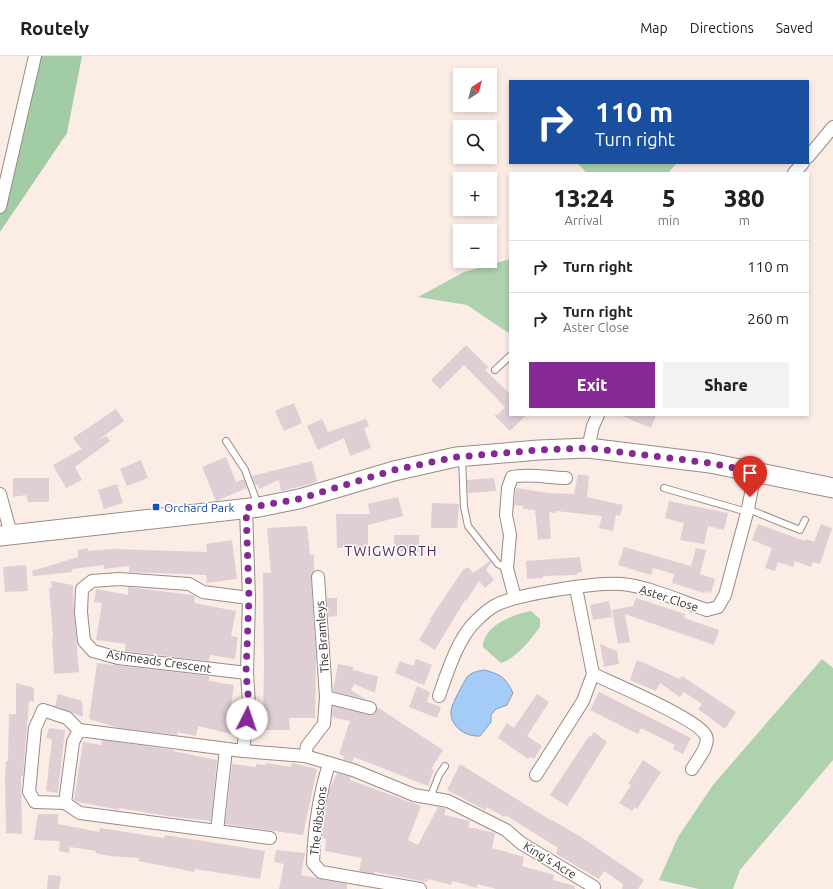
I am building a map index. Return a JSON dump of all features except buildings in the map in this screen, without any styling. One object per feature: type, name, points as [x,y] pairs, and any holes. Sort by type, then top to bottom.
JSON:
[{"type":"main road","points":[[6,535],[252,508],[299,499],[394,470],[462,457],[539,450],[588,448],[710,463],[833,488]]},
{"type":"street","points":[[0,206],[35,56]]},
{"type":"street","points":[[809,156],[833,127]]},
{"type":"street","points":[[795,172],[802,164]]},
{"type":"street","points":[[588,448],[593,426],[598,416]]},
{"type":"street","name":"Aster Close","points":[[443,691],[448,667],[476,621],[495,606],[515,598],[576,588],[622,584],[638,587],[707,610],[713,609],[723,601],[725,595],[748,511],[755,472]]},
{"type":"street","points":[[515,598],[507,569],[510,535],[506,515],[508,488],[512,478],[523,475],[541,478],[566,478]]},
{"type":"street","points":[[0,494],[6,535]]},
{"type":"street","points":[[244,751],[249,704],[246,673],[252,508]]},
{"type":"street","name":"The Bramleys","points":[[305,756],[307,746],[324,724],[326,696],[318,577]]},
{"type":"street","name":"Ashmeads Crescent","points":[[246,673],[118,658],[93,651],[84,641],[81,612],[82,589],[92,581],[119,579],[189,584],[203,592],[249,598]]},
{"type":"street","points":[[536,775],[583,701],[593,674],[576,588]]},
{"type":"street","points":[[593,674],[675,713],[700,728],[706,735],[706,742],[692,769]]},
{"type":"street","points":[[326,696],[370,708]]},
{"type":"street","points":[[270,838],[80,813],[65,803],[35,802],[29,792],[35,728],[43,710],[67,718],[78,730],[226,749],[305,756],[353,770],[414,795],[430,798]]},
{"type":"street","points":[[65,803],[73,742],[78,730]]},
{"type":"street","points":[[217,831],[226,749]]},
{"type":"street","name":"The Ribstons","points":[[329,764],[320,791],[313,863],[321,872],[420,889]]},
{"type":"street","name":"King's Acre","points":[[430,798],[448,801],[506,830],[521,843],[594,887],[593,889]]},
{"type":"lane","points":[[495,370],[509,357]]},
{"type":"lane","points":[[226,441],[245,470],[252,508]]},
{"type":"lane","points":[[462,457],[464,507],[468,526],[498,564],[507,569]]},
{"type":"lane","points":[[664,488],[748,511],[800,530],[805,520]]},
{"type":"lane","points":[[430,798],[439,775],[445,766]]},
{"type":"green space","points":[[35,56],[82,56],[67,133],[0,232],[0,207]]},
{"type":"green space","points":[[578,164],[676,164],[669,172],[586,172]]},
{"type":"green space","points":[[509,259],[509,333],[467,305],[418,297],[464,272],[478,268],[497,268],[497,263]]},
{"type":"green space","points":[[531,611],[540,619],[540,627],[518,653],[501,663],[483,647],[484,640],[488,633],[500,622],[516,615]]},
{"type":"green space","points":[[822,659],[833,668],[833,760],[740,870],[733,889],[699,889],[659,880],[678,837],[713,785]]},
{"type":"water","points":[[484,670],[502,677],[513,693],[507,705],[496,709],[491,715],[491,722],[480,736],[469,735],[460,730],[453,722],[451,711],[455,699],[467,677],[477,671]]},
{"type":"place","name":"Orchard Park","points":[[156,507]]},
{"type":"district","name":"TWIGWORTH","points":[[391,551]]},
{"type":"route","points":[[247,719],[249,704],[246,673],[249,598],[246,508],[299,499],[394,470],[456,457],[539,450],[588,448],[710,463],[755,472],[750,497]]}]
